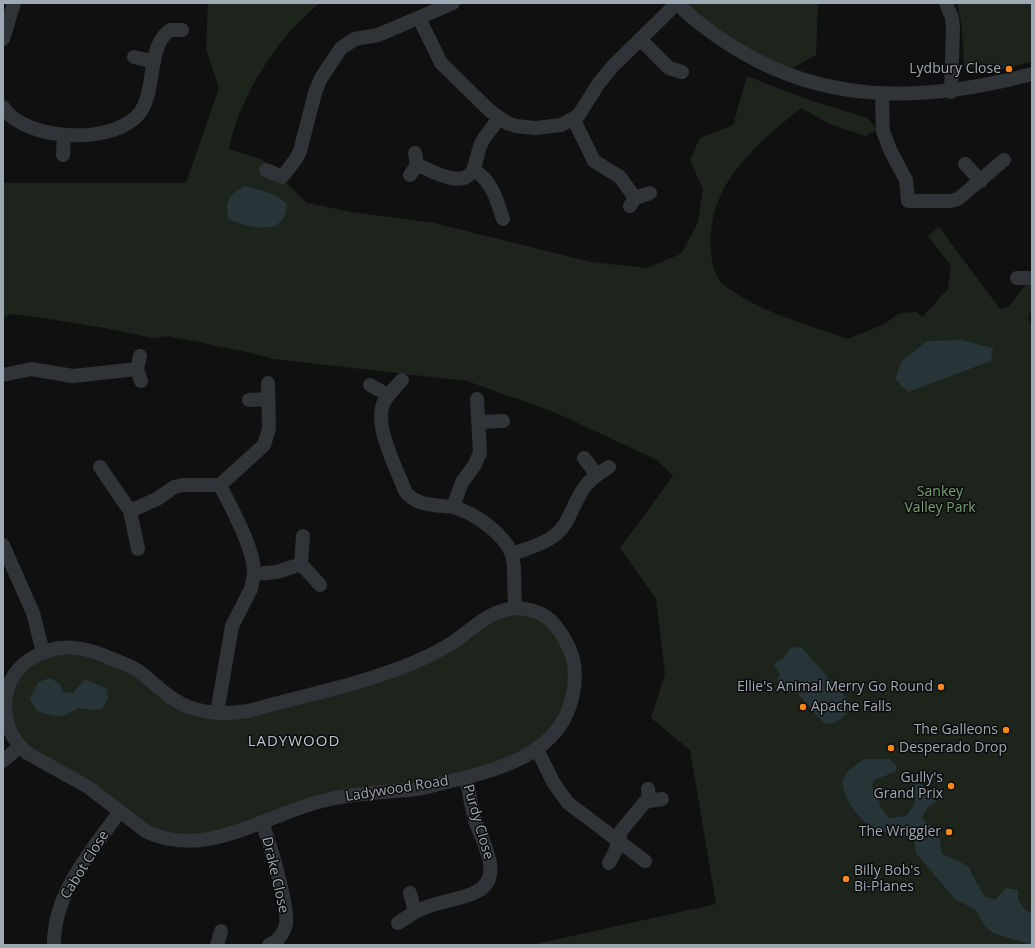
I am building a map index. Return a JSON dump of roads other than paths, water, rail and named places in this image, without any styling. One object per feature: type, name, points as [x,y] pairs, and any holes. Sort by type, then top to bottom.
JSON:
[{"type":"street","points":[[3,38],[14,3]]},
{"type":"street","points":[[266,170],[282,177],[296,159],[300,151],[314,93],[321,78],[341,48],[355,39],[378,35],[453,3]]},
{"type":"street","points":[[419,18],[441,62],[499,119],[525,128],[561,125],[574,120],[582,112],[604,76],[676,3],[704,28],[732,47],[785,73],[833,87],[882,94],[910,95],[951,92],[984,87],[1032,74]]},
{"type":"street","points":[[946,3],[952,18],[953,28],[951,92]]},
{"type":"street","points":[[3,107],[14,118],[24,124],[53,134],[64,135],[114,130],[132,121],[141,111],[149,92],[154,62],[159,44],[166,33],[175,28],[186,28]]},
{"type":"street","points":[[640,39],[669,68],[682,72]]},
{"type":"street","points":[[134,57],[154,62]]},
{"type":"street","points":[[882,94],[883,132],[906,180],[907,207],[958,199],[1004,160]]},
{"type":"street","points":[[414,165],[453,178],[466,176],[474,170],[481,143],[499,119]]},
{"type":"street","points":[[574,120],[594,161],[616,173],[633,202],[650,193]]},
{"type":"street","points":[[63,155],[64,135]]},
{"type":"street","points":[[965,164],[981,181]]},
{"type":"street","points":[[474,170],[481,174],[493,190],[503,219]]},
{"type":"street","points":[[1017,278],[1032,278]]},
{"type":"street","points":[[3,375],[31,369],[73,376],[139,369]]},
{"type":"street","points":[[402,380],[388,396],[381,411],[381,426],[408,495],[415,500],[453,507],[470,514],[500,536],[512,554],[514,567],[515,608]]},
{"type":"street","points":[[130,511],[174,487],[183,485],[220,485],[264,445],[269,429],[268,384]]},
{"type":"street","points":[[370,385],[388,396]]},
{"type":"street","points":[[249,400],[268,399]]},
{"type":"street","points":[[453,507],[462,482],[478,459],[480,447],[477,399]]},
{"type":"street","points":[[478,422],[503,421]]},
{"type":"street","points":[[584,458],[597,475]]},
{"type":"street","points":[[100,467],[130,511],[138,549]]},
{"type":"street","points":[[512,554],[539,545],[554,536],[565,524],[580,492],[597,475],[609,467]]},
{"type":"street","points":[[217,713],[232,626],[251,589],[254,574],[254,563],[250,550],[220,485]]},
{"type":"street","points":[[303,536],[301,564],[320,585]]},
{"type":"street","points":[[3,547],[16,571],[33,613],[43,652]]},
{"type":"street","points":[[254,574],[277,572],[301,564]]},
{"type":"street","name":"Ladywood Road","points":[[515,608],[534,609],[545,616],[565,640],[575,664],[574,691],[567,714],[556,732],[537,749],[505,765],[418,789],[327,800],[213,839],[181,842],[156,837],[147,832],[88,787],[68,775],[38,761],[19,747],[8,727],[5,708],[5,692],[13,676],[20,667],[43,652],[67,646],[96,651],[136,670],[162,690],[188,707],[217,713],[232,714],[358,683],[396,670],[444,649],[486,617],[495,612],[515,608]]},
{"type":"street","points":[[3,761],[19,747]]},
{"type":"street","points":[[537,749],[553,782],[568,803],[645,861]]},
{"type":"street","name":"Purdy Close","points":[[398,923],[429,904],[472,894],[478,891],[488,880],[490,862],[489,852],[475,818],[466,777]]},
{"type":"street","points":[[609,863],[616,852],[621,831],[644,803],[653,796]]},
{"type":"street","name":"Cabot Close","points":[[54,945],[55,927],[64,896],[120,811]]},
{"type":"street","name":"Drake Close","points":[[262,822],[270,845],[286,917],[283,932],[279,938],[269,945]]},
{"type":"street","points":[[410,893],[415,912]]},
{"type":"street","points":[[217,945],[221,931]]},
{"type":"place","name":"Lydbury Close","points":[[1009,69]]},
{"type":"place","name":"Ellie's Animal Merry Go Round","points":[[941,687]]},
{"type":"place","name":"Apache Falls","points":[[803,707]]},
{"type":"place","name":"The Galleons","points":[[1006,730]]},
{"type":"place","name":"Desperado Drop","points":[[891,748]]},
{"type":"place","name":"Gully's Grand Prix","points":[[951,786]]},
{"type":"place","name":"The Wriggler","points":[[949,832]]},
{"type":"place","name":"Billy Bob's Bi-Planes","points":[[846,879]]},
{"type":"district","name":"LADYWOOD","points":[[294,742]]},
{"type":"park label","name":"Sankey Valley Park","points":[[940,500]]}]
